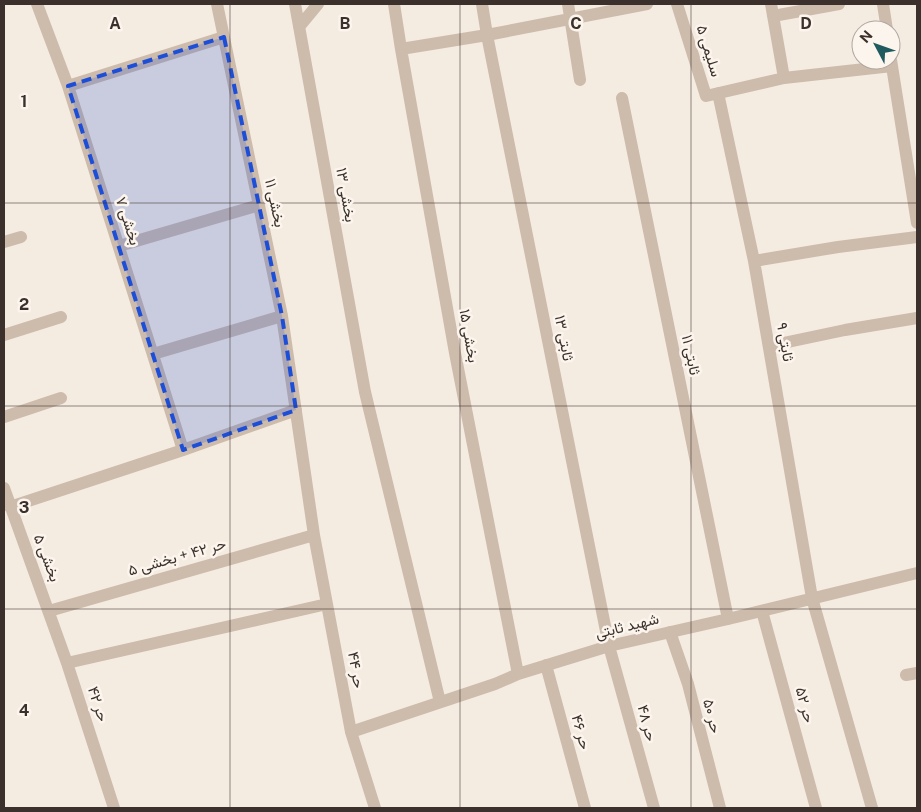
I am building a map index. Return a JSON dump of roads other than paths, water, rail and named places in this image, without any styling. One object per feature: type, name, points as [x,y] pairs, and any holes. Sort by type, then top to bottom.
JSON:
[{"type":"street","name":"بخشی ۷","points":[[37,4],[68,86],[183,450]]},
{"type":"street","name":"بخشی ۱۱","points":[[217,4],[282,316],[314,535]]},
{"type":"street","name":"بخشی ۱۳","points":[[295,4],[365,392],[440,702]]},
{"type":"street","points":[[299,27],[318,4]]},
{"type":"street","name":"بخشی ۱۵","points":[[394,4],[455,353],[518,674]]},
{"type":"street","name":"ثابتی ۱۳","points":[[482,4],[609,646]]},
{"type":"street","points":[[568,4],[580,80]]},
{"type":"street","points":[[401,49],[571,20],[648,4]]},
{"type":"street","name":"سلیمی ۵","points":[[677,4],[706,96],[718,93]]},
{"type":"street","points":[[784,78],[772,10],[839,4]]},
{"type":"street","points":[[883,4],[885,20]]},
{"type":"street","points":[[68,86],[224,37]]},
{"type":"street","points":[[718,93],[784,78],[851,69]]},
{"type":"street","points":[[892,70],[917,223]]},
{"type":"street","name":"ثابتی ۹","points":[[718,93],[754,261],[812,598],[872,808]]},
{"type":"street","name":"ثابتی ۱۱","points":[[622,98],[728,619]]},
{"type":"street","points":[[119,246],[259,205]]},
{"type":"street","points":[[4,242],[21,237]]},
{"type":"street","points":[[754,261],[838,247],[917,237]]},
{"type":"street","points":[[153,354],[282,316]]},
{"type":"street","points":[[4,336],[61,317]]},
{"type":"street","points":[[769,346],[845,330],[917,318]]},
{"type":"street","points":[[4,417],[61,398]]},
{"type":"street","points":[[9,512],[296,410]]},
{"type":"street","name":"بخشی ۵","points":[[4,488],[9,512],[49,611]]},
{"type":"street","name":"حر ۴۴","points":[[314,535],[351,732],[375,808]]},
{"type":"street","name":"حر ۴۲ + بخشی ۵","points":[[49,611],[314,535]]},
{"type":"street","name":"شهید ثابتی","points":[[351,732],[494,684],[518,674],[609,646],[762,611],[917,572]]},
{"type":"street","points":[[68,663],[327,604]]},
{"type":"street","name":"حر ۴۲","points":[[49,611],[68,663],[114,808]]},
{"type":"street","name":"حر ۵۲","points":[[762,611],[816,808]]},
{"type":"street","name":"حر ۵۰","points":[[670,632],[688,684],[720,808]]},
{"type":"street","name":"حر ۴۸","points":[[609,646],[654,808]]},
{"type":"street","name":"حر ۴۶","points":[[546,665],[585,808]]}]
